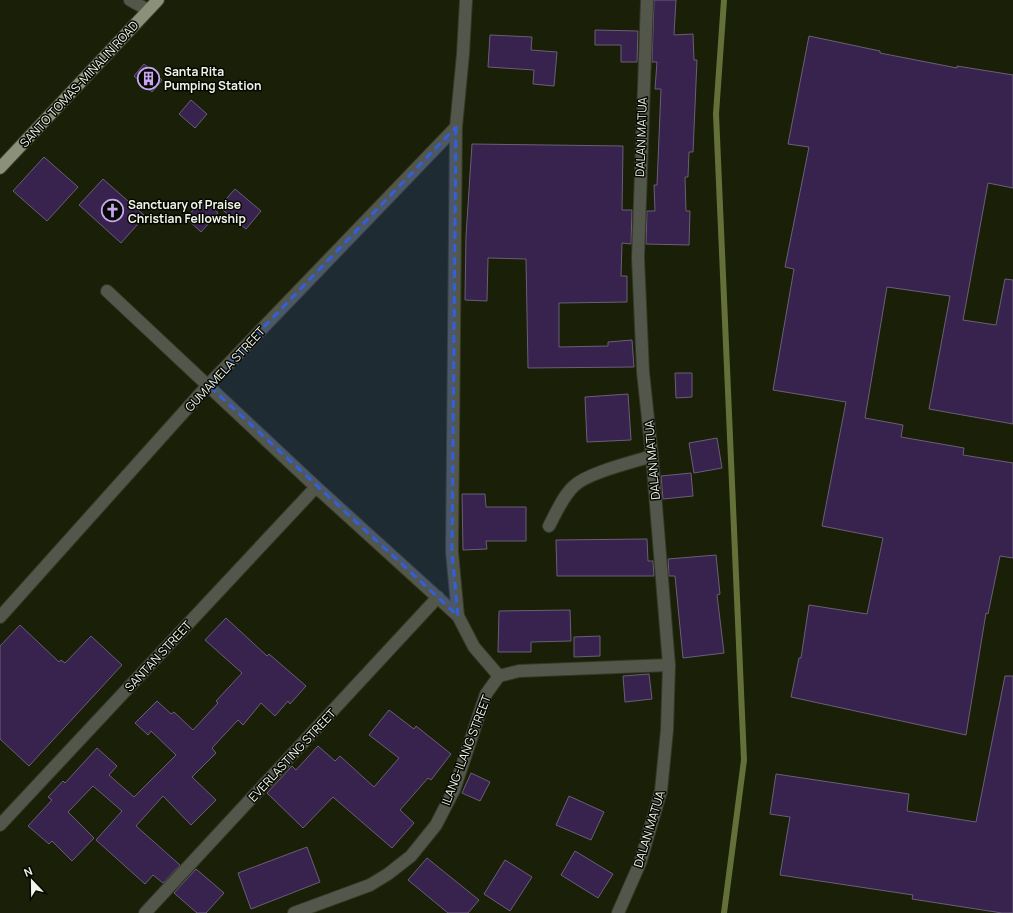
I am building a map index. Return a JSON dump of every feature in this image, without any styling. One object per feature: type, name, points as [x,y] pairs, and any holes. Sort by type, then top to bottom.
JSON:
[{"type":"main road","name":"SANTO TOMAS-MINALIN ROAD","points":[[0,168],[158,0]]},
{"type":"street","points":[[130,0],[148,10]]},
{"type":"street","points":[[458,616],[452,552],[456,127],[463,54],[466,0]]},
{"type":"street","name":"DALAN MATUA","points":[[618,913],[640,863],[661,791],[667,730],[669,665],[652,456],[643,372],[638,258],[647,0]]},
{"type":"street","name":"GUMAMELA STREET","points":[[0,617],[208,385],[456,127]]},
{"type":"street","points":[[107,291],[316,487],[458,616],[474,647],[499,676],[519,671],[669,665]]},
{"type":"street","points":[[549,526],[567,493],[574,485],[586,478],[652,456]]},
{"type":"street","name":"SANTAN STREET","points":[[0,825],[316,487]]},
{"type":"street","name":"EVERLASTING STREET","points":[[145,913],[438,597]]},
{"type":"street","name":"ILANG-ILANG STREET","points":[[294,913],[370,885],[388,874],[411,856],[436,825],[454,790],[486,694],[499,676]]},
{"type":"highlighted area","points":[[456,127],[452,552],[458,616],[208,385]]},
{"type":"building","points":[[654,0],[676,0],[674,35],[693,34],[694,60],[697,60],[693,152],[689,152],[688,177],[685,177],[686,211],[690,211],[689,245],[646,244],[647,211],[655,211],[654,185],[657,185],[661,89],[655,89],[657,62],[652,62]]},
{"type":"building","points":[[595,30],[638,31],[637,62],[621,62],[621,45],[595,45]]},
{"type":"building","points":[[490,35],[532,37],[531,50],[557,52],[554,86],[533,84],[534,70],[488,67]]},
{"type":"building","points":[[809,36],[880,51],[880,53],[957,68],[957,66],[1013,75],[1013,188],[988,183],[963,320],[996,325],[1005,279],[1013,280],[1013,424],[929,409],[950,296],[887,287],[865,418],[903,425],[901,437],[964,448],[963,455],[1013,463],[1013,558],[1000,556],[988,614],[986,613],[966,735],[791,697],[799,658],[801,658],[809,605],[867,614],[883,538],[822,526],[846,402],[773,390],[794,269],[785,267],[809,147],[788,144]]},
{"type":"building","name":"Santa Rita Pumping Station","points":[[144,64],[162,80],[152,92],[134,76]]},
{"type":"building","points":[[191,100],[207,114],[195,128],[179,114]]},
{"type":"building","points":[[472,144],[623,146],[622,210],[632,210],[631,244],[622,243],[621,276],[627,276],[627,302],[559,303],[559,347],[608,346],[608,342],[632,340],[634,367],[528,368],[526,259],[488,258],[487,301],[465,300],[466,236]]},
{"type":"building","points":[[44,157],[78,187],[47,221],[13,191]]},
{"type":"building","name":"Sanctuary of Praise Christian Fellowship","points":[[103,179],[145,216],[121,243],[79,205]]},
{"type":"building","points":[[235,189],[261,211],[246,229],[219,207]]},
{"type":"building","points":[[203,199],[218,213],[201,232],[186,218]]},
{"type":"building","points":[[675,373],[692,373],[692,397],[676,398]]},
{"type":"building","points":[[628,394],[631,440],[587,442],[585,397]]},
{"type":"building","points":[[717,438],[722,468],[694,473],[689,443]]},
{"type":"building","points":[[691,473],[693,496],[663,499],[661,476]]},
{"type":"building","points":[[462,494],[485,494],[486,507],[526,507],[526,541],[486,541],[487,549],[463,550]]},
{"type":"building","points":[[647,539],[648,561],[653,561],[654,576],[557,576],[556,540]]},
{"type":"building","points":[[716,555],[720,594],[717,595],[724,653],[683,658],[675,576],[669,576],[668,559]]},
{"type":"building","points":[[570,610],[571,641],[531,642],[531,652],[498,652],[499,611]]},
{"type":"building","points":[[226,618],[267,656],[269,654],[306,686],[290,704],[288,701],[275,716],[261,703],[243,725],[238,720],[212,748],[216,753],[192,777],[216,800],[191,825],[163,796],[136,826],[180,865],[163,883],[153,875],[145,884],[96,840],[122,811],[93,786],[68,812],[94,838],[72,861],[52,841],[49,844],[28,826],[52,800],[48,797],[63,781],[65,783],[97,748],[117,766],[109,775],[134,797],[176,755],[151,731],[148,735],[135,723],[157,701],[171,714],[174,712],[193,730],[218,703],[216,701],[242,673],[205,640]]},
{"type":"building","points":[[20,625],[59,662],[61,660],[65,663],[91,636],[122,665],[29,766],[0,739],[0,646]]},
{"type":"building","points":[[600,636],[600,656],[574,657],[574,637]]},
{"type":"building","points":[[649,674],[652,699],[625,702],[623,676]]},
{"type":"building","points":[[1005,676],[1013,676],[1013,913],[1002,913],[912,899],[913,895],[780,875],[790,817],[770,814],[776,774],[909,794],[907,811],[976,822]]},
{"type":"building","points":[[389,710],[414,729],[416,726],[451,754],[431,780],[428,778],[400,810],[414,823],[392,848],[333,797],[303,828],[267,793],[292,766],[296,770],[318,746],[335,761],[340,756],[374,787],[399,758],[369,735]]},
{"type":"building","points":[[471,773],[490,782],[480,801],[462,793]]},
{"type":"building","points":[[569,796],[604,812],[591,840],[556,825]]},
{"type":"building","points":[[307,847],[320,882],[251,909],[238,873]]},
{"type":"building","points":[[575,851],[613,874],[598,898],[561,875]]},
{"type":"building","points":[[427,858],[479,900],[468,913],[448,913],[408,880]]},
{"type":"building","points":[[505,860],[532,877],[510,911],[484,894]]},
{"type":"building","points":[[196,869],[224,893],[206,913],[197,913],[174,893]]},
{"type":"waterway","points":[[724,0],[716,114],[744,760],[724,913]]},
{"type":"place","name":"Santa Rita Pumping Station","points":[[148,78]]},
{"type":"place","name":"Sanctuary of Praise Christian Fellowship","points":[[112,211]]}]
